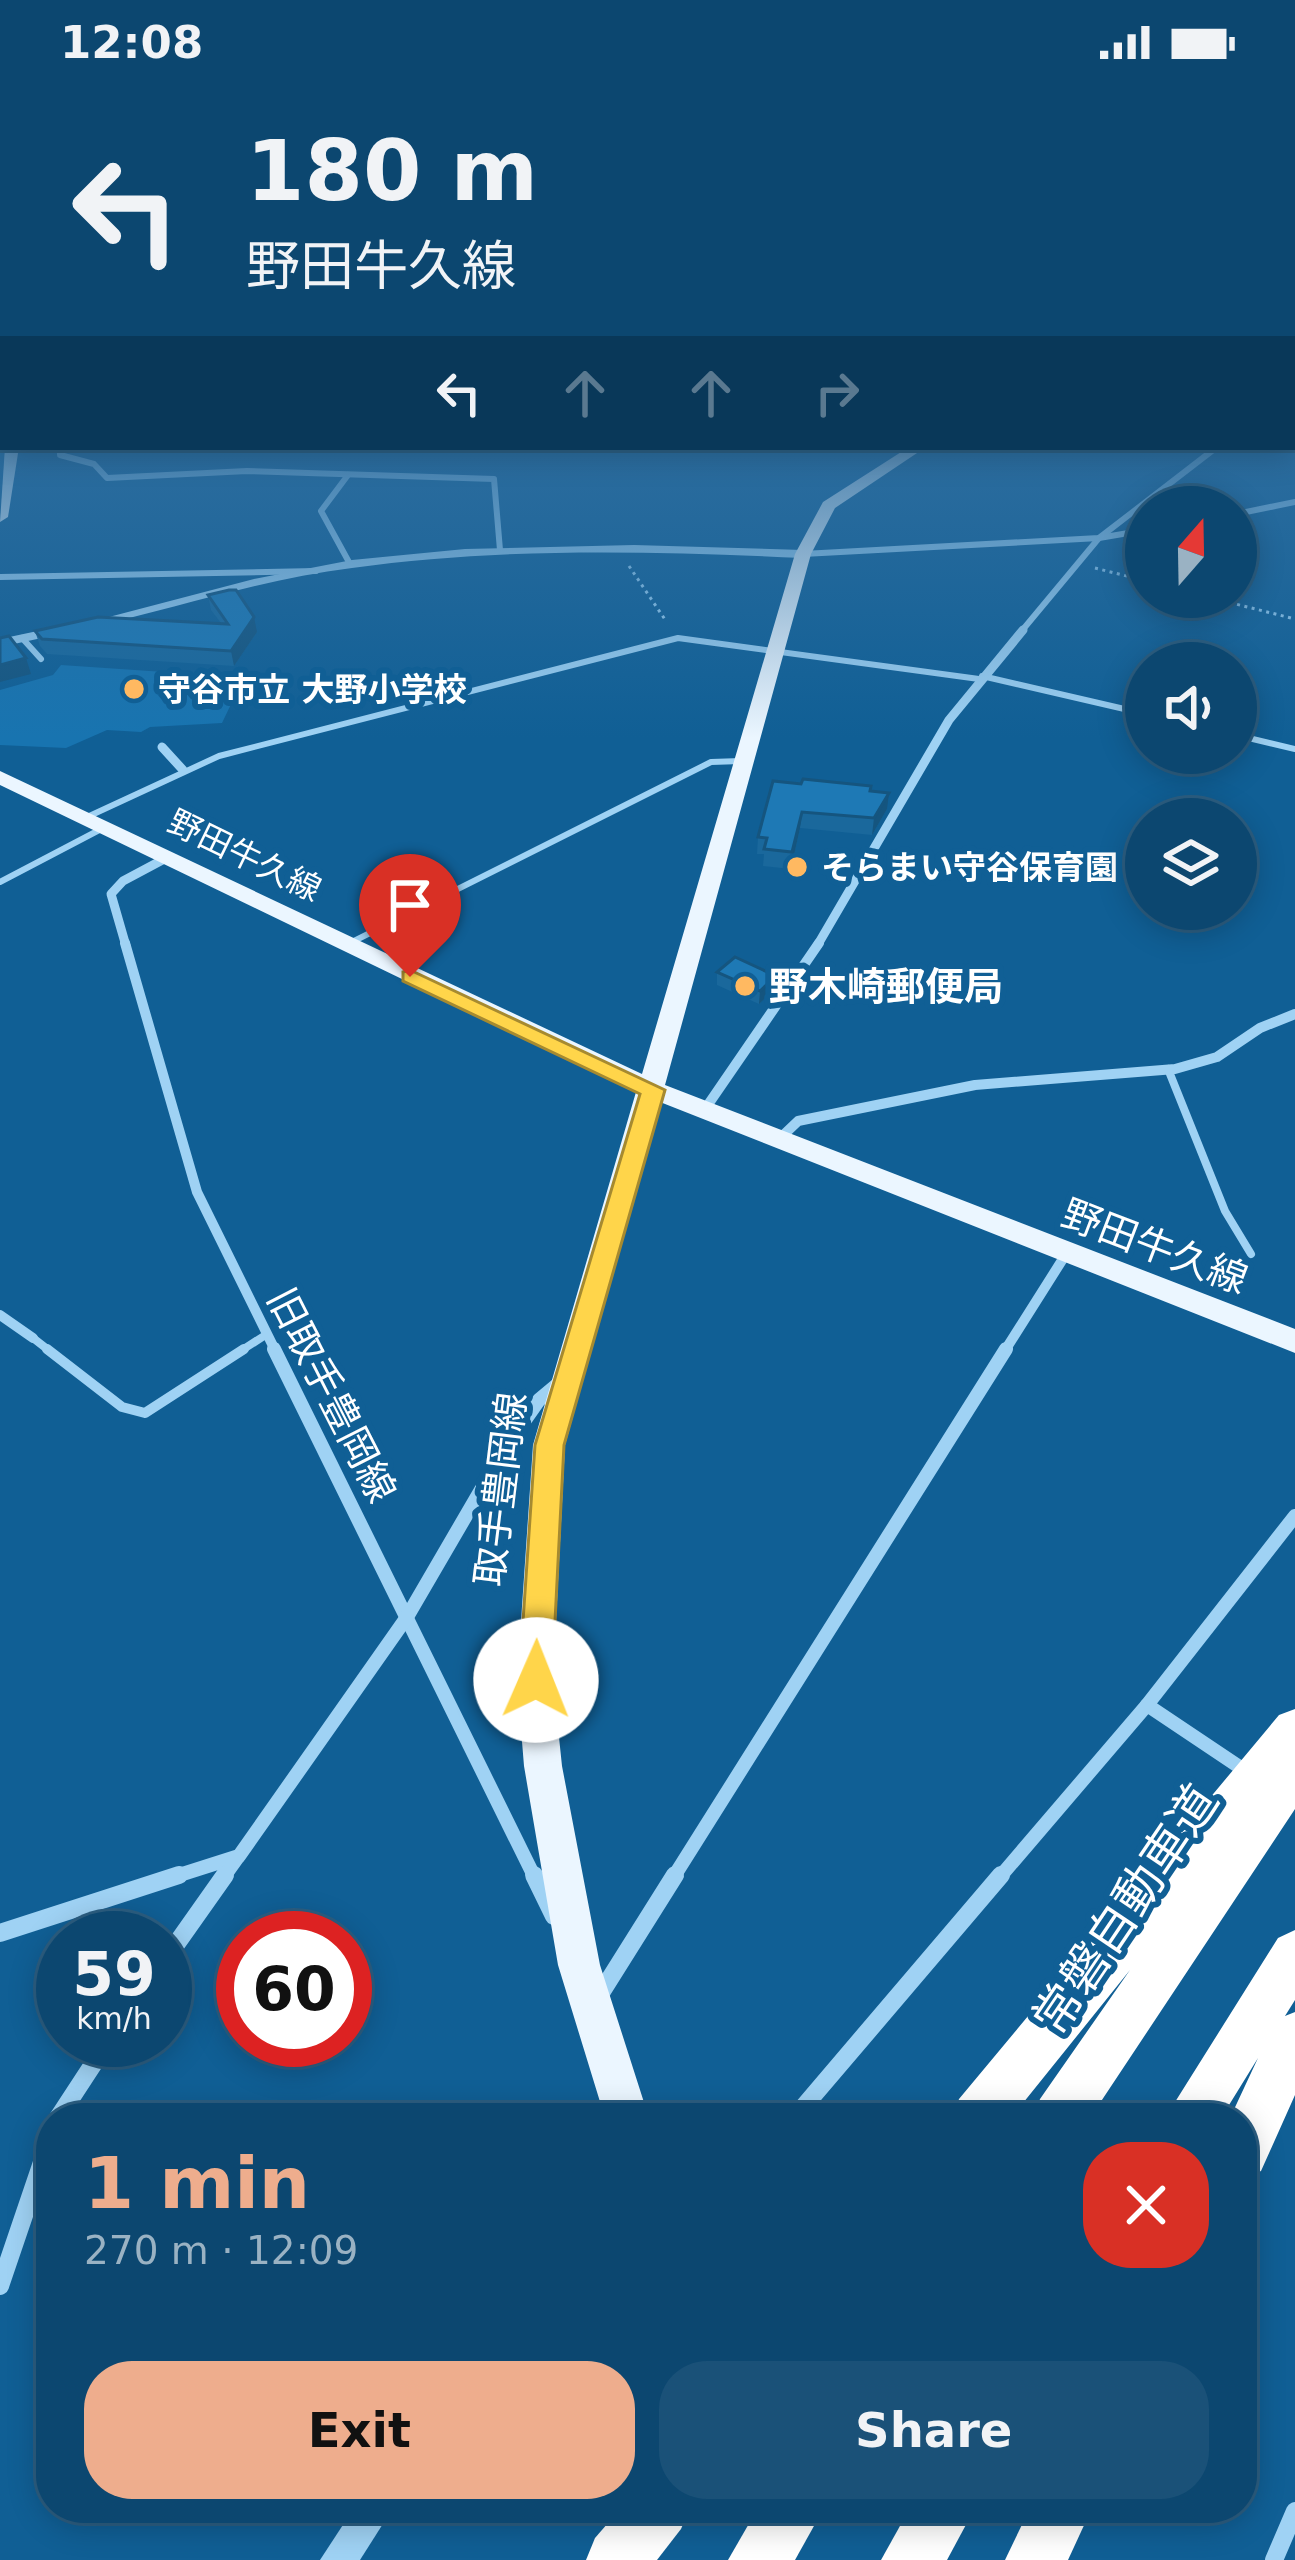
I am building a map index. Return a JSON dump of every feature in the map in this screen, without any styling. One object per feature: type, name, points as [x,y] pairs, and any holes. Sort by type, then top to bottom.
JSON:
[{"type":"highway","points":[[991,2103],[1295,1730]]},
{"type":"highway","name":"常磐自動車道","points":[[1069,2103],[1295,1770]]},
{"type":"highway","points":[[1201,2103],[1295,1955]]},
{"type":"highway","points":[[1257,2119],[1295,2037]]},
{"type":"highway","points":[[617,2560],[648,2523]]},
{"type":"highway","points":[[759,2560],[784,2523]]},
{"type":"highway","points":[[912,2560],[935,2523]]},
{"type":"highway","points":[[1036,2560],[1054,2523]]},
{"type":"main road","points":[[653,1090],[803,554],[828,507]]},
{"type":"main road","name":"野田牛久線","points":[[0,777],[703,1112],[1295,1341]]},
{"type":"main road","name":"取手豊岡線","points":[[622,2103],[579,1965],[554,1847],[536,1680],[549,1445],[653,1090]]},
{"type":"main road","points":[[784,2523],[800,2560]]},
{"type":"street","points":[[324,507],[321,511],[350,564]]},
{"type":"street","points":[[496,507],[500,550]]},
{"type":"street","points":[[703,1112],[786,996],[949,720],[1099,538],[1140,507]]},
{"type":"street","points":[[0,643],[350,564],[500,550],[616,547],[803,554],[1125,534]]},
{"type":"street","points":[[0,577],[316,571]]},
{"type":"street","points":[[162,747],[183,770]]},
{"type":"street","name":"旧取手豊岡線","points":[[168,857],[123,880],[111,894],[196,1192],[579,1965]]},
{"type":"street","points":[[777,1141],[798,1121],[975,1085],[1168,1069],[1217,1057],[1260,1028],[1295,1014]]},
{"type":"street","points":[[592,2007],[1066,1254]]},
{"type":"street","points":[[0,1315],[33,1338]]},
{"type":"street","points":[[192,1922],[407,1617],[506,1448],[539,1400],[565,1378]]},
{"type":"street","points":[[807,2103],[1148,1705],[1295,1516]]},
{"type":"street","points":[[1148,1705],[1295,1806]]},
{"type":"street","points":[[0,1933],[239,1856]]},
{"type":"street","points":[[68,2103],[91,2067]]},
{"type":"street","points":[[0,2287],[36,2180]]},
{"type":"street","points":[[1274,2560],[1295,2511]]},
{"type":"street","points":[[338,2560],[364,2523]]},
{"type":"lane","points":[[22,638],[41,658]]},
{"type":"lane","points":[[0,882],[183,770],[256,745],[678,638],[980,678],[1125,709]]},
{"type":"lane","points":[[1257,740],[1295,748]]},
{"type":"lane","points":[[346,945],[711,762],[746,761]]},
{"type":"lane","points":[[1168,1069],[1225,1211],[1251,1254]]},
{"type":"lane","points":[[33,1338],[122,1407],[145,1413],[264,1336]]},
{"type":"path","points":[[616,547],[678,638]]},
{"type":"path","points":[[1078,564],[1125,576]]},
{"type":"path","points":[[1257,609],[1295,619]]},
{"type":"shaded area","points":[[61,665],[253,678],[256,691],[233,700],[222,723],[150,727],[141,732],[107,730],[66,748],[0,745],[0,690],[53,675]]},
{"type":"building","points":[[236,590],[254,617],[231,651],[42,639],[35,631],[98,617],[228,624],[208,595]]},
{"type":"building","points":[[9,636],[26,658],[0,665],[0,638]]},
{"type":"building","points":[[803,779],[871,786],[870,791],[889,793],[874,818],[802,812],[792,852],[764,849],[767,838],[758,837],[773,781],[801,784]]},
{"type":"building","points":[[735,957],[776,976],[760,991],[717,972]]},
{"type":"place","name":"守谷市立 大野小学校","points":[[134,689]]},
{"type":"place","name":"そらまい守谷保育園","points":[[797,867]]},
{"type":"place","name":"野木崎郵便局","points":[[745,986]]},
{"type":"route","points":[[410,977],[653,1090],[549,1445],[536,1680]]}]
